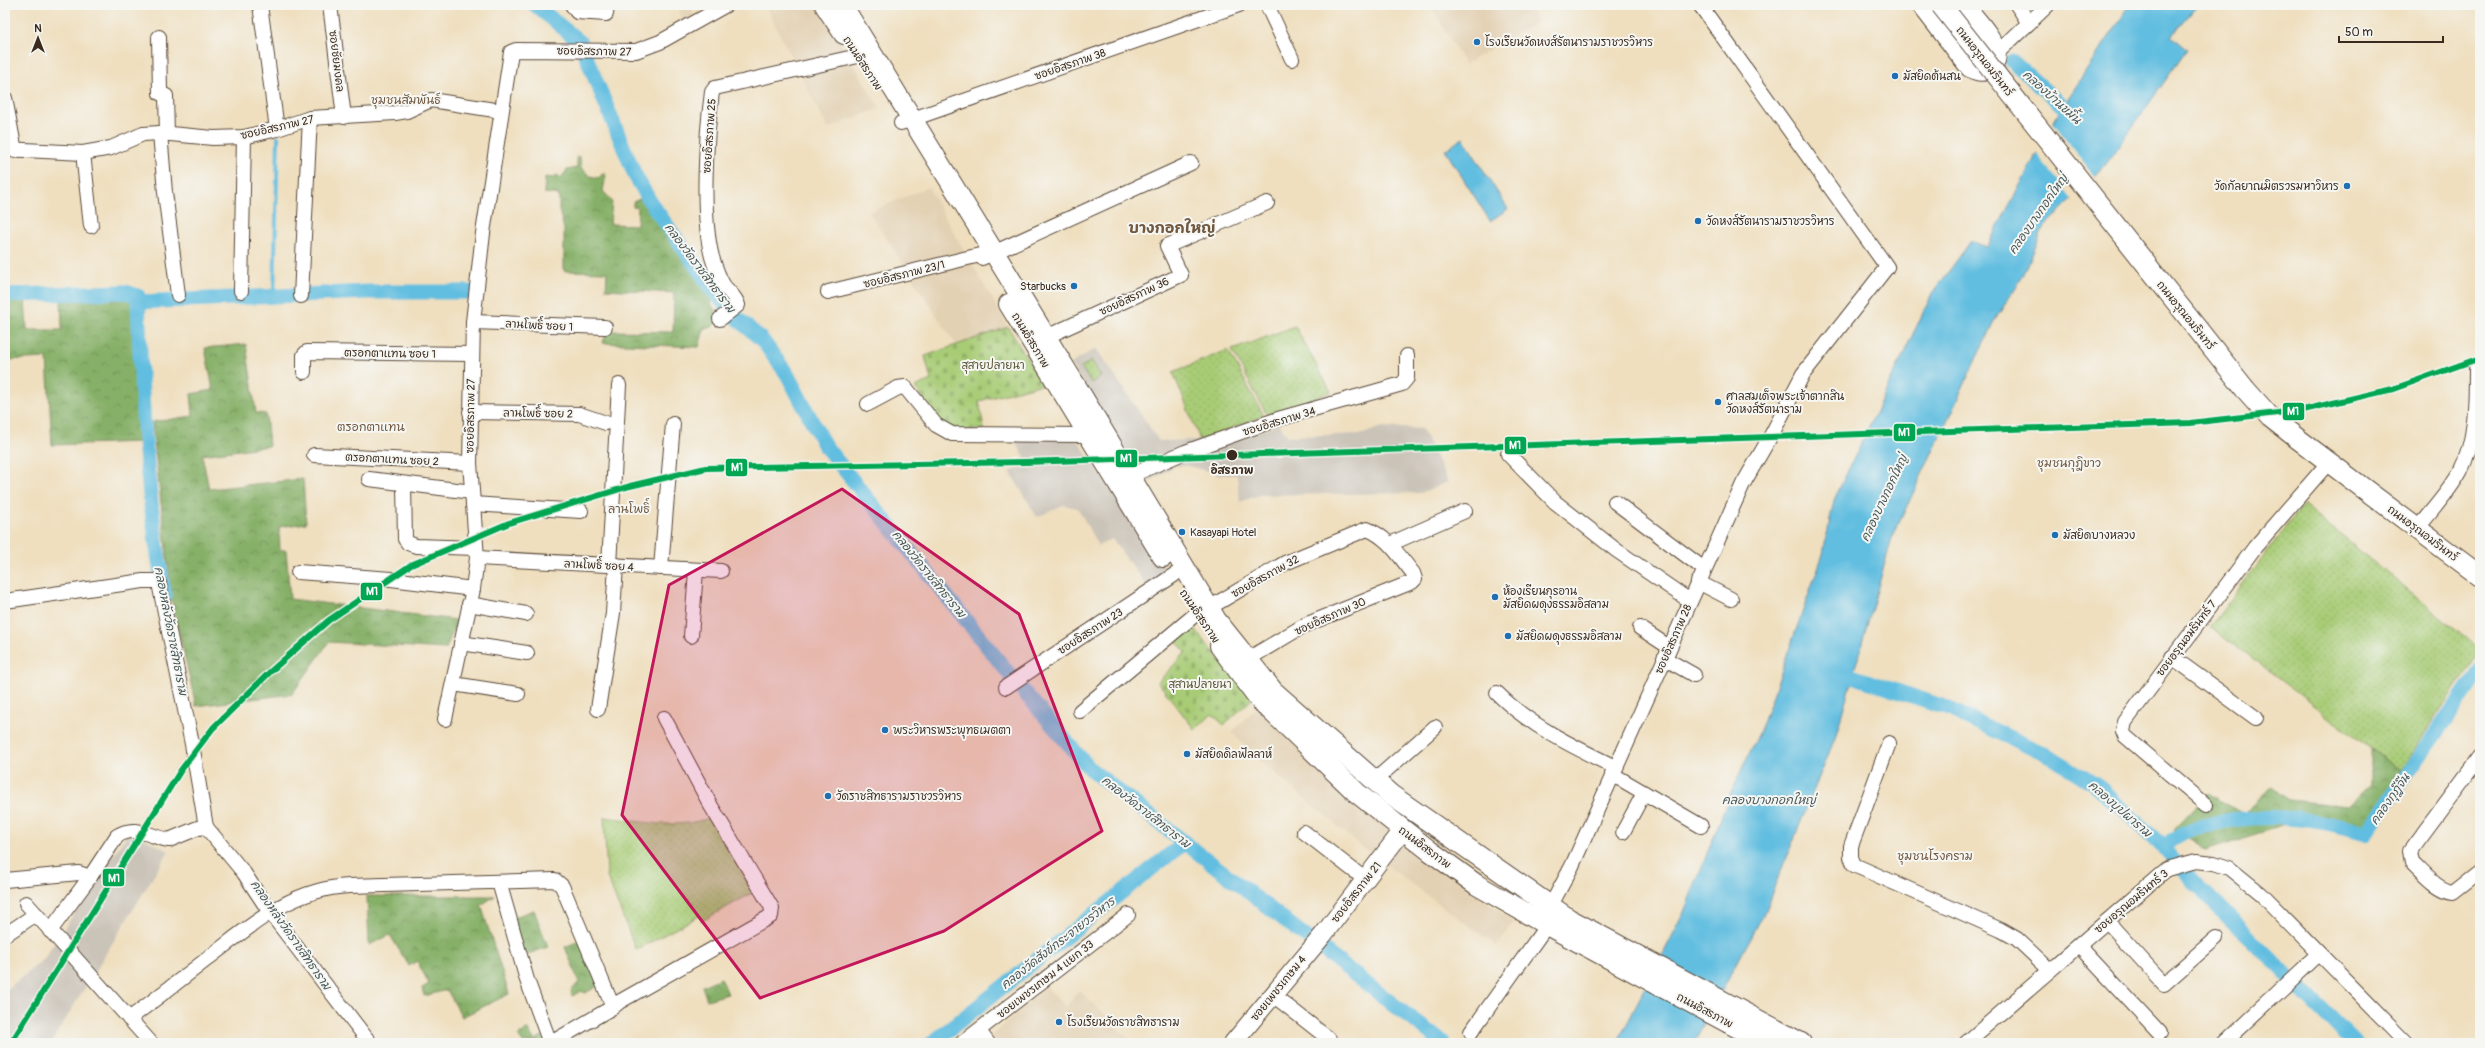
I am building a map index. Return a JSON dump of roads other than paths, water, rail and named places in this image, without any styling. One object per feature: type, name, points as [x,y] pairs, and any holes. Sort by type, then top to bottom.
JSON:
[{"type":"main road","name":"ถนนอิสรภาพ","points":[[825,5],[858,56],[906,121]]},
{"type":"main road","points":[[842,5],[906,121],[985,255],[1046,337],[1130,476],[1203,610],[1248,659],[1273,690],[1374,781],[1556,920],[1799,1042]]},
{"type":"main road","points":[[1922,5],[1970,67],[1977,71],[1984,71],[1991,67],[1997,53],[1989,38],[1964,5]]},
{"type":"main road","name":"ถนนอรุณอมรินทร์","points":[[1941,5],[2245,389],[2270,417],[2328,463],[2480,576]]},
{"type":"main road","name":"ถนนอิสรภาพ","points":[[985,255],[1089,435],[1174,576],[1203,610],[1260,700],[1357,793],[1403,830],[1477,884],[1556,920],[1766,1043]]},
{"type":"main road","points":[[1403,830],[1418,814]]},
{"type":"street","points":[[260,5],[277,129]]},
{"type":"street","name":"ซอยชัยมงคล","points":[[330,5],[344,117]]},
{"type":"street","points":[[572,5],[577,12],[606,14],[607,5]]},
{"type":"street","name":"ซอยอิสรภาพ 27","points":[[445,719],[473,589],[476,553],[470,463],[470,412],[473,322],[483,233],[511,52],[516,50],[636,51],[649,47],[726,5]]},
{"type":"street","name":"ซอยอิสรภาพ 38","points":[[906,121],[1239,5]]},
{"type":"street","points":[[1267,5],[1292,59]]},
{"type":"street","name":"ซอยอิสรภาพ 28","points":[[1471,1032],[1556,920],[1572,866],[1613,770],[1743,484],[1774,432],[1803,374],[1888,267],[1700,5]]},
{"type":"street","points":[[2017,5],[2029,23]]},
{"type":"street","points":[[1997,53],[2048,5]]},
{"type":"street","points":[[159,37],[160,93],[166,96],[163,133],[165,192],[178,295]]},
{"type":"street","name":"ซอยอิสรภาพ 25","points":[[720,319],[736,305],[723,284],[709,244],[706,193],[712,92],[715,88],[858,56]]},
{"type":"street","points":[[5,98],[10,150]]},
{"type":"street","name":"ซอยอิสรภาพ 27","points":[[10,150],[83,153],[111,148],[143,134],[163,133],[212,138],[244,137],[277,129],[310,118],[344,117],[407,111],[431,100],[501,111]]},
{"type":"street","points":[[300,296],[310,118]]},
{"type":"street","points":[[241,291],[244,137]]},
{"type":"street","points":[[83,153],[91,226]]},
{"type":"street","name":"ซอยอิสรภาพ 23/1","points":[[828,292],[985,255],[1191,163]]},
{"type":"street","name":"ซอยอิสรภาพ 36","points":[[1046,337],[1181,275],[1166,246],[1267,203]]},
{"type":"street","name":"ลานโพธิ์ ซอย 1","points":[[473,322],[605,328]]},
{"type":"street","name":"ตรอกตาแทน ซอย 1","points":[[304,372],[304,355],[307,352],[472,354]]},
{"type":"street","name":"ซอยอิสรภาพ 34","points":[[1130,476],[1185,452],[1278,419],[1402,384],[1407,378],[1407,356]]},
{"type":"street","points":[[2418,529],[2460,472],[2469,448],[2475,418],[2476,369],[2480,365]]},
{"type":"street","points":[[598,709],[613,613],[612,565],[619,385]]},
{"type":"street","points":[[868,404],[898,388],[906,386],[936,425],[952,434],[1089,435]]},
{"type":"street","name":"ลานโพธิ์ ซอย 2","points":[[470,412],[573,414],[606,423]]},
{"type":"street","points":[[661,568],[673,424]]},
{"type":"street","points":[[1508,454],[1555,502],[1616,550],[1690,601]]},
{"type":"street","name":"ตรอกตาแทน ซอย 2","points":[[314,455],[470,463]]},
{"type":"street","name":"ซอยอรุณอมรินทร์ 7","points":[[2206,805],[2125,736],[2122,731],[2124,722],[2255,547],[2328,463]]},
{"type":"street","points":[[369,479],[404,484],[472,498],[581,511]]},
{"type":"street","name":"ลานโพธิ์ ซอย 4","points":[[404,484],[405,538],[408,543],[416,546],[612,565],[696,571],[721,571]]},
{"type":"street","points":[[1615,502],[1704,569]]},
{"type":"street","points":[[1390,544],[1465,511]]},
{"type":"street","name":"ซอยอิสรภาพ 32","points":[[1080,711],[1203,610],[1285,563],[1366,529],[1378,533],[1390,544]]},
{"type":"street","name":"ซอยอิสรภาพ 30","points":[[1248,659],[1305,625],[1415,579],[1390,544]]},
{"type":"street","points":[[691,636],[696,571]]},
{"type":"street","points":[[298,572],[473,589]]},
{"type":"street","name":"ซอยอิสรภาพ 23","points":[[1006,687],[1174,576]]},
{"type":"street","points":[[5,601],[143,582],[157,581],[159,583],[192,744],[206,827],[244,873],[270,911],[370,1043]]},
{"type":"street","points":[[1698,582],[1731,599]]},
{"type":"street","points":[[469,604],[526,614]]},
{"type":"street","points":[[1640,628],[1694,675]]},
{"type":"street","points":[[461,644],[527,653]]},
{"type":"street","points":[[2172,657],[2256,718]]},
{"type":"street","points":[[453,684],[518,694]]},
{"type":"street","points":[[1497,693],[1508,704],[1566,743],[1613,770],[1644,793],[1701,826]]},
{"type":"street","points":[[499,882],[527,980],[551,1043],[619,1002],[771,916],[772,908],[711,806],[664,718]]},
{"type":"street","points":[[1374,781],[1435,727]]},
{"type":"street","points":[[1889,743],[1851,846],[1851,856],[1854,865],[2001,930],[2017,939],[2050,970]]},
{"type":"street","points":[[2480,757],[2410,852],[2409,856],[2412,862],[2435,883],[2447,891],[2453,892],[2480,871]]},
{"type":"street","points":[[1623,832],[1644,793]]},
{"type":"street","points":[[50,931],[90,877],[117,836],[123,832],[135,830],[169,840],[198,828],[206,827]]},
{"type":"street","name":"ซอยอิสรภาพ 21","points":[[1308,951],[1323,935],[1403,830]]},
{"type":"street","points":[[1304,832],[1366,880]]},
{"type":"street","name":"ซอยอรุณอมรินทร์ 3","points":[[1966,1043],[2167,869],[2196,861],[2214,863],[2229,868],[2260,894],[2401,1041]]},
{"type":"street","points":[[5,880],[79,873],[90,877]]},
{"type":"street","points":[[129,1019],[270,911],[314,891],[328,887],[555,880],[560,882],[613,1007]]},
{"type":"street","points":[[26,903],[151,1043]]},
{"type":"street","points":[[5,935],[36,914]]},
{"type":"street","name":"ซอยเพชรเกษม 4 แยก 33","points":[[962,1043],[1128,915]]},
{"type":"street","points":[[2107,921],[2164,984],[2216,938]]},
{"type":"street","points":[[2078,946],[2160,1033]]},
{"type":"street","name":"ซอยเพชรเกษม 4","points":[[1233,1043],[1308,951]]},
{"type":"street","points":[[2224,1043],[2319,954]]},
{"type":"street","points":[[1273,995],[1329,1039]]},
{"type":"street","points":[[979,1031],[988,1043]]},
{"type":"water","name":"คลองบางกอกใหญ่","points":[[2130,5],[2198,5],[2171,36],[2187,50],[2104,167],[2044,227],[2023,276],[1993,323],[1892,538],[1835,738],[1763,915],[1694,1043],[1617,1043],[1682,917],[1734,785],[1761,729],[1823,554],[1834,500],[1932,294],[1971,241],[1987,247],[2059,112]]},
{"type":"water","points":[[1463,138],[1508,209],[1490,221],[1445,150]]},
{"type":"waterway","name":"คลองวัดราชสิทธาราม","points":[[535,5],[580,42],[635,175],[651,203],[715,293],[737,318],[762,340],[787,374],[825,446],[1024,692],[1090,769],[1443,1043]]},
{"type":"waterway","name":"คลองบ้านขมิ้น","points":[[2012,61],[2077,119]]},
{"type":"waterway","points":[[274,296],[278,137]]},
{"type":"waterway","name":"คลองหลังวัดราชสิทธาราม","points":[[5,295],[126,292],[138,296],[143,409],[149,484],[153,521],[165,596]]},
{"type":"waterway","points":[[138,302],[369,292],[470,292]]},
{"type":"waterway","name":"คลองบุปผาราม","points":[[1834,670],[1945,707],[2053,758],[2096,785],[2157,841],[2202,890],[2355,1043]]},
{"type":"waterway","name":"คลองกุฎีจีน","points":[[2162,846],[2191,830],[2212,824],[2256,818],[2301,819],[2345,827],[2366,833],[2480,670]]},
{"type":"waterway","name":"คลองวัดสังข์กระจายวรวิหาร","points":[[932,1043],[1184,843]]},
{"type":"place","name":"โรงเรียนวัดหงส์รัตนารามราชวรวิหาร","points":[[1477,42]]},
{"type":"place","name":"มัสยิดต้นสน","points":[[1895,76]]},
{"type":"place","name":"วัดกัลยาณมิตรวรมหาวิหาร","points":[[2347,186]]},
{"type":"place","name":"วัดหงส์รัตนารามราชวรวิหาร","points":[[1698,221]]},
{"type":"place","name":"Starbucks","points":[[1074,286]]},
{"type":"place","name":"ศาลสมเด็จพระเจ้าตากสิน วัดหงส์รัตนาราม","points":[[1718,402]]},
{"type":"place","name":"อิสรภาพ","points":[[1232,455]]},
{"type":"place","name":"Kasayapi Hotel","points":[[1182,532]]},
{"type":"place","name":"มัสยิดบางหลวง","points":[[2055,535]]},
{"type":"place","name":"ห้องเรียนกุรอาน มัสยิดผดุงธรรมอิสลาม","points":[[1495,597]]},
{"type":"place","name":"มัสยิดผดุงธรรมอิสลาม","points":[[1508,636]]},
{"type":"place","name":"พระวิหารพระพุทธเมตตา","points":[[885,730]]},
{"type":"place","name":"มัสยิดดิลฟัลลาห์","points":[[1187,754]]},
{"type":"place","name":"วัดราชสิทธารามราชวรวิหาร","points":[[828,796]]},
{"type":"place","name":"โรงเรียนวัดราชสิทธาราม","points":[[1059,1022]]},
{"type":"district","name":"ชุมชนสัมพันธ์","points":[[406,100]]},
{"type":"district","name":"บางกอกใหญ่","points":[[1172,228]]},
{"type":"district","name":"ตรอกตาแทน","points":[[371,427]]},
{"type":"district","name":"ชุมชนกุฎิขาว","points":[[2069,463]]},
{"type":"district","name":"ลานโพธิ์","points":[[629,509]]},
{"type":"district","name":"ชุมชนโรงคราม","points":[[1935,856]]},
{"type":"park label","name":"สุสายปลายนา","points":[[993,365]]},
{"type":"park label","name":"สุสานปลายนา","points":[[1200,684]]}]
